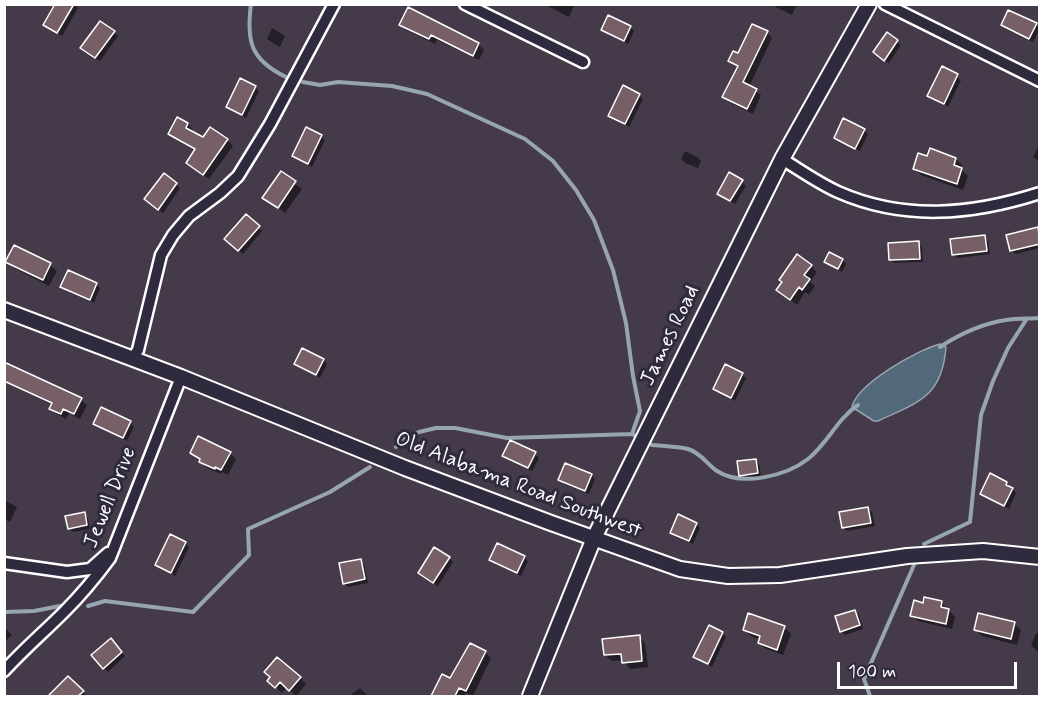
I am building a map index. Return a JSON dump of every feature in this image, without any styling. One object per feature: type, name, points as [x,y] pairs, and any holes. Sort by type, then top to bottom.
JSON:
[{"type":"street","points":[[132,359],[138,350],[161,255],[173,235],[189,216],[238,176],[270,124],[334,4]]},
{"type":"street","points":[[465,4],[583,62]]},
{"type":"street","name":"James Road","points":[[530,696],[594,538],[782,159],[869,4]]},
{"type":"street","points":[[885,4],[1040,81]]},
{"type":"street","points":[[782,159],[838,192],[897,210],[939,213],[998,204],[1040,193]]},
{"type":"street","name":"Old Alabama Road Southwest","points":[[4,310],[181,377],[405,468],[680,569],[728,576],[780,575],[918,555],[983,551],[1040,557]]},
{"type":"street","name":"Jewell Drive","points":[[4,671],[93,581],[110,558],[181,377]]},
{"type":"street","points":[[4,563],[67,572],[90,569],[113,549]]},
{"type":"water","points":[[940,344],[946,347],[944,364],[934,387],[926,396],[878,421],[874,421],[852,407],[865,388],[889,369],[917,353]]},
{"type":"building","points":[[55,4],[74,4],[57,33],[43,25]]},
{"type":"building","points":[[408,7],[479,43],[473,56],[431,35],[429,39],[399,25]]},
{"type":"building","points":[[1008,10],[1037,23],[1029,39],[1001,25]]},
{"type":"building","points":[[608,15],[631,26],[624,41],[601,30]]},
{"type":"building","points":[[100,21],[115,31],[95,58],[80,48]]},
{"type":"building","points":[[752,24],[768,31],[743,82],[757,89],[747,109],[722,97],[738,66],[728,61],[733,51],[738,53]]},
{"type":"building","points":[[887,32],[898,40],[884,61],[873,52]]},
{"type":"building","points":[[942,66],[958,74],[944,104],[927,96]]},
{"type":"building","points":[[240,78],[256,86],[242,115],[226,107]]},
{"type":"building","points":[[623,85],[640,94],[625,124],[608,116]]},
{"type":"building","points":[[177,117],[188,123],[186,128],[203,137],[210,127],[228,139],[203,175],[186,163],[195,149],[168,134]]},
{"type":"building","points":[[843,118],[865,129],[855,149],[834,138]]},
{"type":"building","points":[[306,127],[322,135],[308,164],[292,156]]},
{"type":"building","points":[[930,148],[956,158],[954,165],[962,168],[957,184],[913,169],[918,153],[927,156]]},
{"type":"building","points":[[281,171],[296,181],[278,208],[262,198]]},
{"type":"building","points":[[729,172],[743,180],[730,201],[717,194]]},
{"type":"building","points":[[164,173],[177,183],[158,210],[144,199]]},
{"type":"building","points":[[246,214],[260,226],[238,251],[224,239]]},
{"type":"building","points":[[1038,227],[1040,244],[1010,251],[1006,235]]},
{"type":"building","points":[[985,235],[987,251],[952,255],[950,239]]},
{"type":"building","points":[[919,241],[920,259],[889,260],[888,243]]},
{"type":"building","points":[[14,245],[51,263],[43,280],[5,262]]},
{"type":"building","points":[[829,252],[843,259],[838,269],[824,262]]},
{"type":"building","points":[[797,254],[812,265],[804,275],[810,279],[802,290],[799,287],[790,300],[776,290],[782,282],[779,280]]},
{"type":"building","points":[[68,270],[97,283],[90,300],[60,287]]},
{"type":"building","points":[[302,348],[324,359],[316,375],[294,364]]},
{"type":"building","points":[[4,362],[82,398],[74,414],[63,409],[61,414],[49,409],[52,403],[4,381]]},
{"type":"building","points":[[725,364],[743,373],[731,398],[713,389]]},
{"type":"building","points":[[101,407],[131,421],[123,438],[93,424]]},
{"type":"building","points":[[198,436],[231,452],[221,470],[199,462],[200,459],[190,453]]},
{"type":"building","points":[[510,440],[536,452],[528,468],[502,456]]},
{"type":"building","points":[[756,459],[758,473],[739,476],[737,461]]},
{"type":"building","points":[[565,463],[592,474],[585,491],[558,480]]},
{"type":"building","points":[[990,473],[1013,488],[1004,506],[980,494]]},
{"type":"building","points":[[868,507],[871,523],[842,528],[839,512]]},
{"type":"building","points":[[85,512],[87,525],[68,529],[65,516]]},
{"type":"building","points":[[678,514],[697,523],[689,541],[670,533]]},
{"type":"building","points":[[170,534],[186,542],[171,573],[155,565]]},
{"type":"building","points":[[497,543],[525,556],[517,573],[489,560]]},
{"type":"building","points":[[434,547],[450,557],[433,583],[418,573]]},
{"type":"building","points":[[361,559],[365,579],[343,584],[339,563]]},
{"type":"building","points":[[924,597],[942,601],[941,607],[949,609],[946,624],[910,616],[914,600],[923,603]]},
{"type":"building","points":[[855,610],[860,625],[840,632],[835,616]]},
{"type":"building","points":[[748,613],[785,626],[777,650],[758,643],[760,636],[743,630]]},
{"type":"building","points":[[978,613],[1015,622],[1011,639],[974,630]]},
{"type":"building","points":[[709,625],[723,632],[708,664],[693,657]]},
{"type":"building","points":[[640,635],[642,661],[622,663],[621,654],[604,655],[602,639]]},
{"type":"building","points":[[111,638],[122,652],[103,669],[91,655]]},
{"type":"building","points":[[470,643],[486,651],[466,691],[459,688],[455,696],[431,696],[442,674],[450,678]]},
{"type":"building","points":[[277,657],[301,677],[289,691],[280,682],[275,688],[267,681],[270,677],[264,672]]},
{"type":"building","points":[[68,676],[84,691],[78,696],[48,696]]},
{"type":"waterway","points":[[251,4],[249,29],[254,48],[265,64],[286,77]]},
{"type":"waterway","points":[[303,82],[320,85],[338,82],[392,86],[427,94],[525,139],[553,161],[576,190],[594,220],[613,270],[626,323],[640,411],[632,434]]},
{"type":"waterway","points":[[940,347],[964,333],[988,324],[1010,319],[1040,318]]},
{"type":"waterway","points":[[924,544],[970,522],[981,415],[1008,348],[1026,320]]},
{"type":"waterway","points":[[646,442],[652,445],[679,447],[693,451],[717,471],[727,476],[751,479],[764,477],[788,470],[808,459],[844,417],[858,405]]},
{"type":"waterway","points":[[396,447],[402,440],[419,432],[436,428],[455,428],[507,438],[632,434],[640,438]]},
{"type":"waterway","points":[[88,606],[105,601],[193,612],[249,555],[248,529],[330,492],[370,467]]},
{"type":"waterway","points":[[870,696],[864,679],[914,565]]},
{"type":"waterway","points":[[4,612],[34,611],[60,606]]}]
